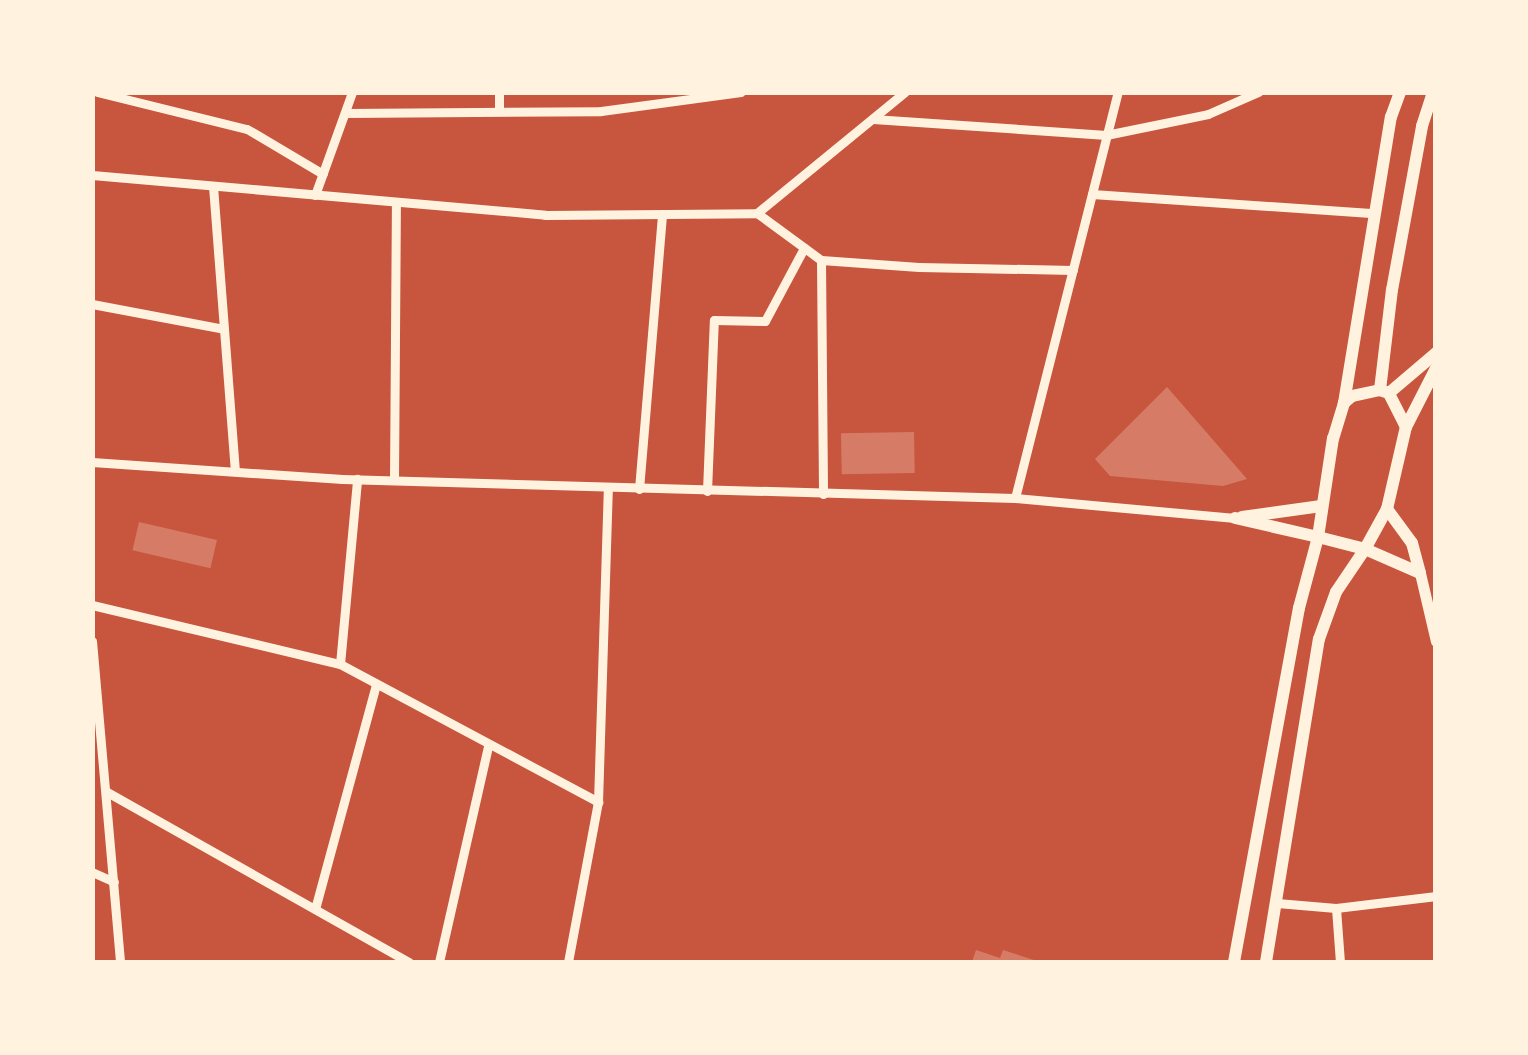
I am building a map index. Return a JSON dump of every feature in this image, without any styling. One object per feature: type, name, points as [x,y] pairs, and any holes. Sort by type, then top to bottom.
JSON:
[{"type":"main road","points":[[1234,962],[1299,608],[1318,536],[1344,403],[1374,212],[1400,92]]},
{"type":"main road","points":[[1406,427],[1385,392],[1392,290],[1422,126],[1433,92]]},
{"type":"main road","points":[[1344,403],[1352,396],[1385,392],[1436,352]]},
{"type":"main road","points":[[1266,962],[1319,639],[1336,592],[1387,508],[1406,427],[1436,368]]},
{"type":"main road","points":[[1235,518],[1321,506]]},
{"type":"main road","points":[[1387,508],[1412,543],[1420,573]]},
{"type":"main road","points":[[1235,518],[1364,549],[1420,573]]},
{"type":"street","points":[[97,92],[247,129],[322,174]]},
{"type":"street","points":[[315,195],[352,92]]},
{"type":"street","points":[[498,109],[500,92]]},
{"type":"street","points":[[344,113],[601,111],[742,92]]},
{"type":"street","points":[[757,214],[905,92]]},
{"type":"street","points":[[1015,498],[1118,92]]},
{"type":"street","points":[[873,118],[1106,135],[1208,114],[1258,92]]},
{"type":"street","points":[[92,176],[545,214],[757,214],[821,260],[919,268],[1072,270]]},
{"type":"street","points":[[213,186],[235,471]]},
{"type":"street","points":[[1092,194],[1374,212]]},
{"type":"street","points":[[394,480],[396,202]]},
{"type":"street","points":[[639,489],[662,214]]},
{"type":"street","points":[[707,491],[714,320],[765,321],[804,248]]},
{"type":"street","points":[[821,260],[822,494]]},
{"type":"street","points":[[92,304],[224,329]]},
{"type":"street","points":[[92,462],[357,479],[1015,498],[1235,518]]},
{"type":"street","points":[[340,664],[357,479]]},
{"type":"street","points":[[568,962],[598,802],[608,488]]},
{"type":"street","points":[[1420,573],[1436,640]]},
{"type":"street","points":[[92,604],[340,664],[488,747],[598,802]]},
{"type":"street","points":[[92,641],[120,962]]},
{"type":"street","points":[[315,909],[376,684]]},
{"type":"street","points":[[92,742],[103,748]]},
{"type":"street","points":[[440,962],[488,747]]},
{"type":"street","points":[[107,792],[410,962]]},
{"type":"street","points":[[92,872],[114,882]]},
{"type":"street","points":[[1276,903],[1336,908],[1436,896]]},
{"type":"street","points":[[1336,908],[1340,962]]},
{"type":"building","points":[[1167,387],[1247,479],[1223,486],[1110,476],[1095,459]]},
{"type":"building","points":[[914,432],[915,473],[842,474],[841,433]]},
{"type":"building","points":[[139,522],[217,540],[210,568],[132,550]]},
{"type":"building","points":[[976,950],[1000,958],[1003,950],[1040,962],[972,962]]}]
